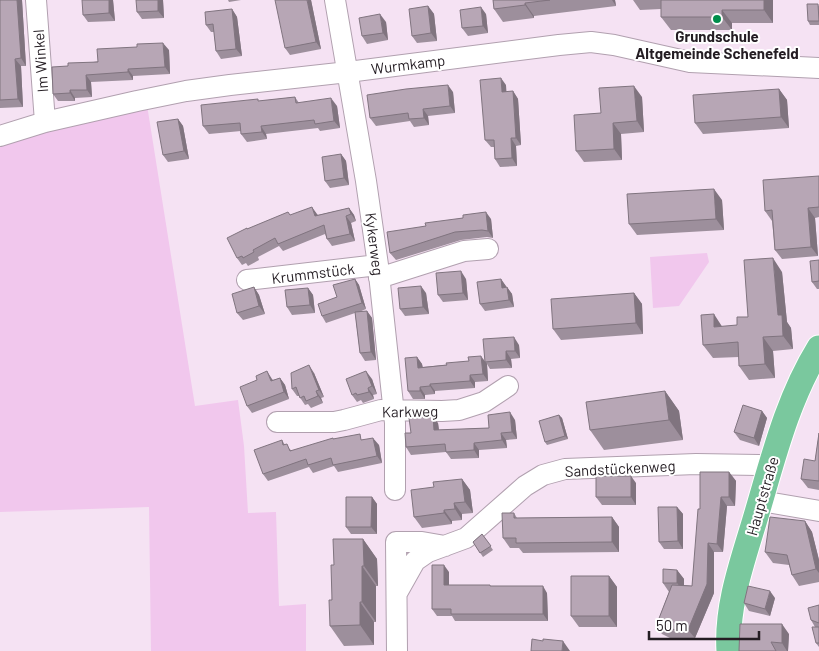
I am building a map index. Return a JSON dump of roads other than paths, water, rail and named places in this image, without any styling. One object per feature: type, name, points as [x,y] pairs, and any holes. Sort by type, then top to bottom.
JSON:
[{"type":"main road","name":"Hauptstraße","points":[[729,651],[728,628],[736,582],[785,419],[804,375],[819,348]]},
{"type":"street","name":"Im Winkel","points":[[36,0],[44,122]]},
{"type":"street","name":"Kykerweg","points":[[335,0],[366,181],[379,271],[395,423],[395,490]]},
{"type":"street","name":"Wurmkamp","points":[[0,136],[44,122],[186,91],[591,42],[614,45],[690,62],[819,68]]},
{"type":"street","name":"Krummstück","points":[[247,280],[379,271],[464,251],[488,249]]},
{"type":"street","name":"Karkweg","points":[[277,422],[334,422],[381,410],[459,410],[484,402],[508,386]]},
{"type":"street","name":"Sandstückenweg","points":[[397,594],[415,562],[428,552],[466,538],[531,482],[543,475],[565,469],[696,464],[759,465],[770,468]]},
{"type":"street","points":[[761,501],[819,511]]},
{"type":"street","points":[[397,651],[396,542],[422,542],[446,546]]},
{"type":"place","name":"Grundschule Altgemeinde Schenefeld","points":[[717,19]]}]
